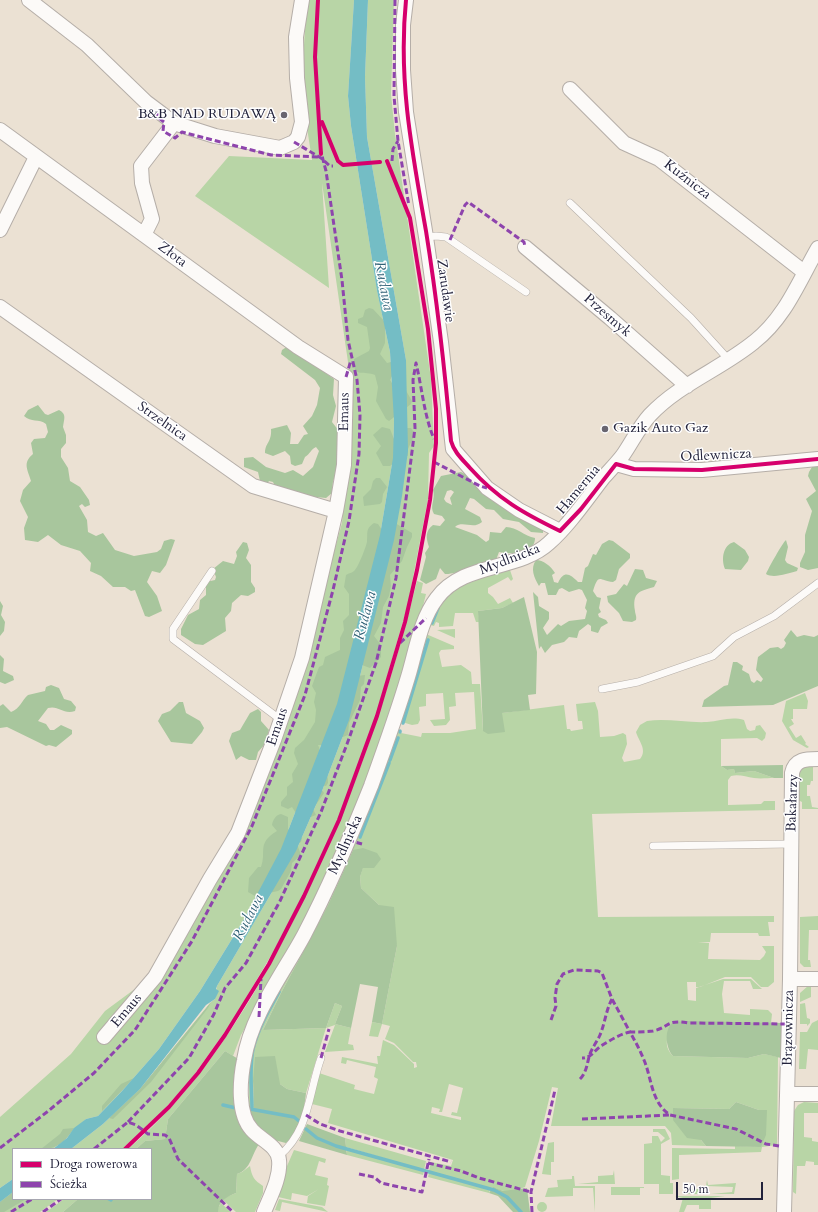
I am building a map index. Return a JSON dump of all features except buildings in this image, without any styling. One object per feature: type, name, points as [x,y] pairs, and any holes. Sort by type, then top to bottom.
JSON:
[{"type":"street","points":[[29,0],[87,45],[146,102],[174,123],[215,136],[257,145],[280,148],[294,142],[298,137],[302,122],[296,78],[296,37],[302,0]]},
{"type":"street","name":"Zarudawie","points":[[406,0],[403,25],[403,70],[406,107],[412,156],[426,237],[442,350],[453,449],[487,488],[519,510],[560,531]]},
{"type":"street","name":"Kuźnicza","points":[[570,89],[624,143],[659,159],[804,272]]},
{"type":"street","points":[[144,235],[152,219],[142,183],[141,166],[174,123]]},
{"type":"street","name":"Złota","points":[[0,130],[298,347],[346,377]]},
{"type":"street","points":[[0,230],[36,157]]},
{"type":"street","name":"Przesmyk","points":[[525,247],[610,318],[687,386]]},
{"type":"street","name":"Hamernia","points":[[560,531],[581,509],[616,464],[640,427],[652,413],[687,386],[756,341],[774,323],[790,301],[818,248]]},
{"type":"street","name":"Strzelnica","points":[[0,307],[253,486],[336,511]]},
{"type":"street","name":"Emaus","points":[[104,1037],[155,977],[210,879],[238,833],[281,720],[302,658],[336,511],[344,466],[346,377]]},
{"type":"street","name":"Odlewnicza","points":[[616,464],[634,469],[702,470],[818,459]]},
{"type":"street","name":"Mydlnicka","points":[[279,1156],[272,1147],[252,1130],[245,1119],[241,1091],[246,1052],[259,1017],[314,914],[358,818],[390,731],[429,612],[438,596],[454,582],[481,570],[534,553],[549,544],[560,531]]},
{"type":"street","name":"Bakałarzy","points":[[791,844],[792,773],[798,762],[805,759],[818,759]]},
{"type":"street","name":"Brązownicza","points":[[784,1212],[790,979],[791,844]]},
{"type":"street","points":[[790,979],[818,979]]},
{"type":"street","points":[[787,1094],[818,1094]]},
{"type":"street","points":[[264,1212],[278,1175],[279,1156]]},
{"type":"lane","points":[[570,203],[691,318],[729,360]]},
{"type":"lane","points":[[426,237],[446,237],[526,292]]},
{"type":"lane","points":[[212,571],[173,629],[173,639],[281,720]]},
{"type":"lane","points":[[602,689],[644,680],[713,656],[734,637],[774,616],[818,583]]},
{"type":"lane","points":[[653,846],[791,844]]},
{"type":"lane","points":[[279,1156],[292,1144],[302,1126],[306,1115],[312,1084],[321,1058]]},
{"type":"green space","points":[[307,0],[354,0],[348,96],[351,126],[377,291],[390,352],[394,421],[393,458],[380,535],[337,704],[281,849],[243,921],[200,991],[159,1049],[98,1116],[86,1119],[54,1148],[12,1148],[12,1180],[0,1188],[0,1117],[71,1054],[105,1011],[151,977],[235,840],[329,570],[342,523],[346,479],[350,394],[349,369],[322,183],[329,288],[195,196],[229,156],[312,160],[301,89]]},
{"type":"green space","points":[[368,0],[394,0],[391,94],[395,134],[431,379],[434,446],[429,453],[428,499],[408,604],[376,715],[338,819],[300,901],[272,954],[231,1023],[189,1082],[157,1117],[123,1148],[72,1148],[103,1124],[140,1089],[215,999],[217,986],[296,851],[322,791],[349,720],[394,540],[406,360],[367,137],[365,77]]},
{"type":"green space","points":[[369,308],[373,309],[385,322],[385,343],[380,354],[387,363],[391,362],[393,374],[390,380],[393,390],[405,389],[412,401],[411,404],[389,421],[386,419],[376,401],[378,387],[375,375],[357,372],[354,365],[354,359],[369,351],[370,348],[367,327],[358,323],[358,319],[363,317],[365,310]]},
{"type":"green space","points":[[288,346],[334,379],[333,395],[336,406],[332,422],[339,431],[337,473],[333,481],[332,493],[326,498],[306,496],[275,486],[273,482],[269,481],[267,484],[260,481],[258,472],[244,467],[244,458],[253,457],[266,467],[285,473],[293,470],[303,476],[313,467],[319,451],[316,447],[314,448],[305,457],[302,464],[295,466],[291,464],[290,456],[285,451],[273,456],[265,453],[271,429],[287,425],[291,433],[290,444],[298,444],[304,435],[308,434],[303,426],[312,416],[317,405],[320,388],[315,380],[281,354],[282,350]]},
{"type":"green space","points":[[38,405],[45,414],[48,415],[59,410],[64,415],[63,427],[66,435],[66,443],[61,449],[61,457],[68,468],[70,481],[80,487],[89,500],[90,505],[85,507],[82,504],[79,506],[87,520],[88,532],[96,536],[103,533],[115,550],[134,556],[157,552],[161,549],[164,541],[171,539],[175,540],[166,565],[160,573],[152,571],[147,582],[157,596],[162,611],[149,617],[145,616],[135,590],[131,591],[125,587],[113,587],[101,576],[90,571],[91,563],[80,551],[61,545],[48,535],[38,542],[25,540],[24,528],[28,517],[20,501],[23,490],[31,481],[27,470],[27,464],[28,460],[33,454],[31,443],[34,439],[45,438],[48,432],[46,424],[43,422],[29,419],[24,416],[28,410]]},
{"type":"green space","points":[[382,427],[390,429],[394,439],[406,428],[411,428],[415,434],[408,449],[408,456],[404,455],[390,466],[383,466],[376,453],[381,446],[373,435]]},
{"type":"green space","points":[[818,457],[818,568],[808,570],[800,567],[800,563],[805,552],[805,535],[812,511],[806,499],[816,491],[808,476]]},
{"type":"green space","points":[[461,472],[471,477],[543,529],[543,533],[531,532],[519,522],[503,519],[494,510],[486,509],[474,499],[470,498],[465,509],[480,517],[482,522],[475,525],[461,524],[455,527],[477,535],[486,542],[489,540],[490,532],[501,533],[506,527],[510,527],[535,538],[534,543],[527,550],[522,552],[499,552],[496,560],[462,571],[445,574],[440,568],[436,579],[426,584],[420,580],[426,557],[425,553],[429,547],[427,532],[433,525],[440,526],[445,520],[442,516],[434,514],[432,508],[434,496],[433,490],[441,476]],"holes":[[[451,490],[454,492],[450,498],[452,505],[444,499],[447,491]]]},
{"type":"green space","points":[[376,478],[380,478],[387,487],[383,494],[382,502],[380,504],[364,506],[363,497],[371,489],[373,481]]},
{"type":"green space","points":[[374,523],[378,524],[382,530],[395,523],[412,533],[412,537],[402,561],[390,575],[391,586],[389,596],[383,607],[381,623],[374,636],[381,645],[381,657],[370,668],[362,665],[357,676],[365,675],[364,684],[361,687],[360,700],[349,723],[348,735],[322,745],[318,745],[323,758],[328,783],[326,786],[318,785],[324,793],[313,809],[316,815],[308,818],[296,813],[292,807],[288,809],[281,806],[281,802],[287,795],[287,787],[293,782],[292,774],[298,764],[294,753],[295,748],[304,740],[315,722],[316,710],[314,702],[316,693],[312,686],[319,667],[323,665],[325,657],[340,650],[340,638],[344,630],[343,621],[349,615],[349,594],[344,587],[346,575],[353,572],[358,566],[367,542],[368,529]]},
{"type":"green space","points":[[609,540],[613,541],[630,554],[630,558],[619,569],[616,580],[613,582],[600,579],[597,581],[593,591],[597,597],[601,598],[599,608],[601,612],[598,614],[599,617],[606,620],[608,623],[601,627],[598,633],[591,631],[591,626],[588,624],[579,631],[577,638],[569,637],[564,642],[552,645],[545,653],[541,646],[539,649],[533,592],[538,597],[539,606],[549,612],[549,619],[543,628],[547,635],[558,624],[561,626],[569,621],[585,619],[587,600],[582,590],[579,589],[569,592],[562,588],[559,589],[556,595],[548,595],[545,583],[541,583],[539,586],[534,576],[534,563],[536,560],[539,560],[549,566],[555,573],[552,575],[554,582],[558,583],[563,576],[570,575],[578,582],[582,582],[585,568],[588,566],[593,554],[596,555],[602,544]]},
{"type":"green space","points":[[786,540],[788,547],[785,560],[787,563],[798,568],[797,571],[777,576],[766,574],[779,550]]},
{"type":"green space","points":[[243,542],[247,543],[249,550],[246,558],[251,565],[251,582],[255,588],[255,592],[248,596],[241,595],[232,603],[231,611],[225,618],[226,631],[203,645],[195,644],[181,635],[181,629],[188,615],[199,609],[200,600],[206,595],[206,582],[215,580],[216,577],[213,569],[223,561],[234,564],[237,556],[236,552]]},
{"type":"green space","points":[[734,542],[745,550],[749,557],[748,561],[741,570],[725,569],[723,561],[725,549]]},
{"type":"green space","points":[[509,567],[513,579],[511,581],[508,577],[488,588],[488,593],[498,604],[510,598],[513,603],[502,608],[478,611],[479,622],[476,622],[473,613],[455,613],[453,626],[439,627],[439,623],[436,622],[434,626],[430,625],[431,617],[452,589]]},
{"type":"green space","points":[[635,569],[643,570],[646,578],[657,581],[654,587],[644,590],[636,597],[634,605],[636,620],[632,622],[623,621],[619,613],[608,602],[607,596],[616,594],[624,584],[627,586]]},
{"type":"green space","points":[[417,581],[423,583],[421,593],[426,594],[423,606],[368,782],[300,932],[241,1035],[233,1056],[225,1051],[168,1119],[165,1139],[145,1141],[137,1148],[129,1148],[153,1126],[175,1102],[197,1077],[217,1050],[253,995],[285,937],[307,894],[345,807],[362,763],[392,673]]},
{"type":"green space","points":[[524,597],[537,652],[536,694],[528,695],[530,710],[502,713],[505,732],[488,734],[483,731],[478,611],[502,608]]},
{"type":"green space","points":[[0,601],[3,606],[1,615],[5,622],[4,631],[0,636]]},
{"type":"green space","points":[[455,629],[455,638],[437,630]]},
{"type":"green space","points":[[791,630],[797,637],[804,635],[814,637],[818,635],[818,686],[773,705],[702,707],[704,700],[724,686],[728,685],[733,662],[737,662],[743,666],[742,670],[749,674],[751,681],[754,683],[757,680],[761,682],[763,679],[756,670],[758,657],[770,648],[778,647],[781,649],[784,647],[786,643],[784,640]]},
{"type":"green space","points":[[426,634],[454,646],[454,649],[441,650],[439,653],[442,667],[461,665],[471,672],[472,684],[480,684],[483,731],[502,713],[564,705],[567,729],[570,729],[571,731],[583,729],[582,721],[578,721],[576,704],[595,702],[598,711],[600,737],[614,736],[623,733],[626,735],[627,744],[622,758],[624,762],[640,759],[642,756],[642,745],[636,732],[640,725],[647,721],[662,720],[707,722],[739,719],[744,720],[747,729],[750,731],[755,730],[756,726],[760,725],[766,733],[765,738],[762,741],[757,738],[721,739],[721,766],[727,770],[734,769],[735,773],[754,771],[774,778],[754,778],[740,775],[731,776],[728,780],[728,805],[761,804],[764,801],[775,801],[775,810],[592,814],[598,917],[774,916],[774,922],[768,922],[770,936],[759,936],[758,933],[711,933],[710,942],[698,942],[709,943],[708,959],[760,960],[766,952],[762,946],[774,946],[774,982],[768,987],[761,987],[751,977],[725,977],[705,985],[723,979],[751,979],[762,989],[753,989],[750,981],[724,981],[722,994],[724,1013],[750,1015],[750,1009],[768,1010],[772,1014],[771,1023],[674,1022],[668,1035],[667,1044],[673,1056],[748,1058],[764,1054],[778,1057],[777,1145],[762,1147],[761,1152],[679,1155],[679,1179],[672,1180],[672,1148],[735,1149],[735,1146],[761,1147],[759,1110],[736,1102],[729,1109],[673,1108],[706,1146],[672,1145],[671,1133],[665,1126],[551,1126],[558,1088],[552,1087],[539,1141],[525,1187],[515,1190],[502,1191],[429,1171],[431,1162],[451,1166],[453,1160],[328,1123],[332,1109],[312,1104],[319,1073],[355,1085],[354,1089],[374,1094],[378,1079],[374,1077],[376,1067],[347,1060],[346,1064],[341,1063],[342,1057],[378,1064],[377,1056],[380,1056],[383,1040],[394,1045],[414,1064],[414,1068],[417,1067],[416,1062],[413,1062],[394,1043],[385,1039],[390,1026],[382,1024],[397,946],[379,905],[361,888],[360,877],[363,867],[353,850],[328,905],[263,1030],[326,1028],[306,1093],[287,1089],[280,1084],[253,1081],[254,1110],[249,1110],[249,1066],[260,1027],[397,731],[421,737],[422,733],[450,733],[476,729],[474,692],[455,693],[456,706],[449,707],[450,720],[446,725],[434,726],[430,720],[445,719],[443,693],[426,694],[426,706],[419,707],[420,720],[418,724],[412,725],[402,722],[401,720]],"holes":[[[687,982],[696,982],[696,987],[699,987],[696,988],[696,1001],[688,1000]],[[449,1084],[463,1088],[457,1113],[452,1112],[451,1115],[461,1117],[461,1120],[431,1113],[432,1107],[440,1109],[439,1112],[442,1112]]]},
{"type":"green space","points":[[0,655],[4,659],[3,671],[13,676],[14,680],[5,684],[0,682]]},
{"type":"green space","points":[[51,685],[59,688],[64,699],[71,701],[76,707],[75,711],[67,712],[52,707],[48,708],[38,721],[46,724],[50,730],[54,730],[61,725],[72,730],[72,734],[56,747],[49,745],[46,746],[7,727],[0,728],[0,706],[3,704],[11,712],[14,711],[28,695],[45,691],[46,687]]},
{"type":"green space","points":[[805,693],[808,701],[807,709],[793,709],[793,719],[791,719],[794,724],[789,727],[796,738],[801,735],[806,743],[805,744],[809,747],[807,748],[793,740],[782,721],[786,701]]},
{"type":"green space","points":[[179,702],[183,702],[186,713],[200,721],[204,728],[192,744],[171,742],[158,721],[162,714],[170,711]]},
{"type":"green space","points":[[258,709],[261,712],[261,721],[269,730],[265,744],[258,752],[256,760],[249,760],[241,756],[236,760],[229,741],[232,733],[240,730],[250,713]]},
{"type":"green space","points":[[813,764],[813,781],[811,781],[810,785],[807,785],[807,796],[810,796],[812,807],[818,809],[802,809],[802,802],[796,799],[798,773],[805,766]]},
{"type":"green space","points":[[783,765],[783,778],[774,778],[754,771],[735,773],[734,769],[727,770],[721,766]]},
{"type":"green space","points":[[281,814],[288,817],[288,829],[302,838],[301,842],[297,844],[301,855],[292,863],[291,871],[281,889],[255,896],[248,892],[249,878],[258,867],[261,867],[263,861],[264,844],[266,840],[277,831],[272,823],[276,816]]},
{"type":"green space","points":[[363,848],[377,853],[381,859],[374,868],[363,868],[360,877],[361,888],[379,905],[394,907],[397,946],[382,1024],[372,1022],[378,987],[360,984],[351,1028],[335,1024],[342,1006],[335,1003],[326,1028],[263,1030],[328,905],[353,850]]},
{"type":"green space","points":[[818,916],[818,930],[809,930],[808,960],[810,960],[811,967],[804,967],[800,963],[800,917]]},
{"type":"green space","points":[[808,986],[811,986],[811,997],[800,1002],[800,993]]},
{"type":"green space","points":[[211,1002],[151,1082],[113,1119],[109,1118],[140,1089]]},
{"type":"green space","points":[[335,1003],[342,1006],[335,1024],[351,1028],[348,1044],[353,1045],[354,1050],[325,1052],[335,1025],[326,1028]]},
{"type":"green space","points":[[805,1003],[807,1018],[810,1019],[810,1023],[807,1026],[807,1024],[800,1024],[800,1004]]},
{"type":"green space","points":[[818,1020],[818,1050],[808,1049],[806,1069],[799,1069],[800,1032],[807,1032],[812,1023]]},
{"type":"green space","points":[[372,1022],[382,1024],[378,1037],[369,1036]]},
{"type":"green space","points":[[674,1022],[782,1023],[781,1058],[764,1054],[748,1058],[673,1056],[667,1044],[668,1029]]},
{"type":"green space","points":[[225,1051],[240,1060],[238,1076],[260,1143],[246,1169],[237,1174],[236,1193],[227,1197],[222,1202],[218,1208],[218,1212],[63,1212],[77,1200],[152,1200],[152,1148],[137,1148],[145,1141],[165,1139],[168,1119]]},
{"type":"green space","points":[[275,1056],[280,1084],[287,1089],[306,1093],[301,1121],[295,1133],[286,1143],[274,1140],[253,1122],[249,1110],[254,1110],[253,1081],[255,1057]]},
{"type":"green space","points":[[134,1078],[102,1111],[102,1106],[121,1084]]},
{"type":"green space","points":[[736,1102],[759,1110],[767,1110],[766,1135],[761,1147],[706,1146],[701,1140],[687,1138],[673,1120],[673,1108],[729,1109]]},
{"type":"green space","points":[[804,1102],[818,1103],[818,1113],[804,1113],[804,1137],[812,1138],[812,1141],[818,1142],[818,1165],[814,1165],[814,1162],[806,1161],[805,1166],[797,1166],[796,1194],[793,1192],[794,1111],[798,1105]]},
{"type":"green space","points":[[307,1124],[345,1138],[347,1155],[299,1141]]},
{"type":"green space","points":[[74,1128],[64,1141],[57,1146],[52,1148],[42,1148],[60,1134],[63,1129]]},
{"type":"green space","points":[[653,1129],[665,1129],[670,1139],[661,1144],[661,1175],[670,1176],[670,1183],[673,1183],[673,1194],[659,1194],[659,1184],[644,1184],[644,1144],[652,1143],[652,1136],[658,1136],[661,1142],[665,1138],[658,1132],[653,1132]]},
{"type":"green space","points":[[345,1138],[426,1161],[424,1170],[346,1147]]},
{"type":"green space","points":[[554,1142],[554,1162],[551,1162],[551,1175],[542,1174],[548,1143]]},
{"type":"green space","points":[[294,1150],[326,1159],[325,1163],[319,1161],[315,1175],[328,1178],[327,1185],[329,1186],[325,1206],[307,1203],[308,1196],[319,1189],[307,1196],[292,1193],[291,1200],[274,1196]]},
{"type":"green space","points":[[347,1150],[424,1171],[423,1175],[347,1155]]},
{"type":"green space","points":[[250,1166],[254,1178],[263,1186],[263,1193],[255,1212],[236,1212],[223,1200],[226,1197],[236,1193],[237,1174]]},
{"type":"green space","points":[[614,1170],[615,1184],[578,1184],[598,1182],[598,1176],[613,1175]]},
{"type":"green space","points":[[429,1173],[490,1190],[489,1193],[428,1177]]},
{"type":"green space","points":[[572,1176],[574,1176],[575,1186],[595,1186],[595,1212],[593,1188],[573,1188],[573,1196],[545,1197],[548,1188],[558,1187],[557,1180],[572,1179]]},
{"type":"green space","points":[[707,1180],[708,1185],[736,1183],[734,1194],[711,1194],[732,1192],[733,1187],[706,1186]]},
{"type":"green space","points":[[703,1186],[703,1194],[686,1194],[686,1189],[702,1189]]},
{"type":"green space","points":[[493,1187],[503,1191],[527,1188],[530,1212],[513,1212],[498,1196],[489,1193]]},
{"type":"green space","points":[[611,1187],[644,1188],[640,1188],[640,1195],[611,1195]]},
{"type":"green space","points":[[12,1193],[12,1200],[57,1200],[40,1212],[0,1212],[0,1202]]},
{"type":"green space","points":[[12,1193],[12,1200],[24,1200],[4,1212],[0,1212],[0,1202]]},
{"type":"green space","points":[[675,1196],[725,1196],[711,1198],[711,1209],[699,1209],[699,1205],[687,1205],[684,1212],[679,1212],[683,1198]]},
{"type":"green space","points":[[279,1199],[322,1207],[328,1212],[282,1202],[280,1211],[275,1210]]},
{"type":"green space","points":[[63,1200],[77,1200],[63,1212],[46,1212]]},
{"type":"green space","points":[[542,1202],[547,1207],[542,1212],[537,1207]]},
{"type":"green space","points":[[221,1203],[231,1212],[218,1212],[218,1208]]},
{"type":"water","name":"Rudawa","points":[[354,0],[368,0],[365,77],[367,137],[406,360],[408,451],[394,540],[349,720],[322,791],[296,851],[217,986],[216,989],[219,991],[215,999],[206,1005],[140,1089],[103,1124],[72,1148],[54,1148],[67,1138],[74,1128],[86,1119],[98,1116],[122,1091],[159,1049],[200,991],[243,921],[281,849],[337,704],[380,535],[393,458],[394,421],[390,352],[377,291],[351,126],[348,96]]},
{"type":"water","points":[[12,1180],[12,1193],[0,1202],[0,1188]]},
{"type":"waterway","points":[[432,623],[438,608]]},
{"type":"waterway","points":[[403,723],[428,640]]},
{"type":"waterway","points":[[390,760],[398,738]]},
{"type":"waterway","points":[[360,837],[389,763]]},
{"type":"waterway","points":[[252,1109],[251,1072],[253,1049],[261,1027],[279,992]]},
{"type":"waterway","points":[[223,1105],[236,1108]]},
{"type":"waterway","points":[[250,1109],[294,1117],[299,1121]]},
{"type":"waterway","points":[[306,1129],[317,1138],[336,1146],[494,1190],[507,1197],[521,1212]]},
{"type":"marked path","points":[[395,0],[394,96],[398,141],[409,206]]},
{"type":"marked path","points":[[159,112],[156,116],[164,122],[163,131],[175,138],[182,132],[271,155],[318,157]]},
{"type":"marked path","points":[[392,161],[393,149],[398,141]]},
{"type":"marked path","points":[[294,142],[321,158],[330,166],[333,166]]},
{"type":"marked path","points":[[0,1148],[94,1073],[135,1030],[192,941],[252,826],[305,695],[333,590],[349,521],[359,454],[360,415],[357,380],[348,340],[342,280],[326,171],[321,152]]},
{"type":"marked path","points":[[450,240],[465,205],[468,202],[524,242],[525,247]]},
{"type":"marked path","points":[[346,377],[351,360]]},
{"type":"marked path","points":[[128,1122],[189,1058],[214,1014],[225,988],[246,963],[280,901],[321,812],[347,744],[376,663],[396,578],[415,428],[413,380],[416,363],[425,411],[434,439]]},
{"type":"marked path","points":[[434,462],[480,486],[487,488]]},
{"type":"marked path","points":[[400,643],[426,618]]},
{"type":"marked path","points":[[348,840],[362,844]]},
{"type":"marked path","points":[[551,1020],[556,1006],[555,998],[557,984],[563,974],[574,970],[598,971],[602,973],[612,999],[630,1032],[622,1034],[601,1046],[590,1056],[582,1058]]},
{"type":"marked path","points":[[259,1017],[261,979]]},
{"type":"marked path","points":[[580,1079],[585,1072],[590,1054],[600,1035],[612,999]]},
{"type":"marked path","points":[[779,1146],[766,1144],[736,1129],[670,1115],[659,1104],[653,1090],[647,1067],[630,1032],[653,1031],[676,1022],[789,1024]]},
{"type":"marked path","points":[[321,1058],[329,1029]]},
{"type":"marked path","points":[[532,1212],[531,1192],[555,1090]]},
{"type":"marked path","points":[[306,1115],[320,1124],[340,1131],[451,1162]]},
{"type":"marked path","points":[[582,1119],[670,1115]]},
{"type":"marked path","points":[[95,1148],[128,1122],[136,1125],[148,1134],[165,1135],[169,1138],[178,1159],[233,1212]]},
{"type":"marked path","points":[[359,1174],[374,1177],[381,1183],[422,1192],[429,1159]]},
{"type":"marked path","points":[[428,1163],[461,1171],[479,1178],[531,1192]]},
{"type":"marked path","points":[[11,1212],[30,1200]]},
{"type":"marked path","points":[[43,1212],[60,1200]]},
{"type":"cycle path","points":[[318,0],[315,57],[321,154]]},
{"type":"cycle path","points":[[406,0],[404,59],[405,87],[411,144],[434,283],[451,441],[454,449],[461,458],[480,479],[501,497],[534,518],[560,531],[581,509],[616,464],[634,469],[702,470],[818,459]]},
{"type":"cycle path","points":[[322,122],[338,161],[343,165],[380,162]]},
{"type":"cycle path","points":[[126,1148],[169,1107],[198,1073],[225,1035],[269,964],[304,896],[339,820],[377,716],[405,622],[417,570],[430,500],[436,443],[436,409],[428,329],[410,218],[387,161]]},
{"type":"place","name":"B&B NAD RUDAWĄ","points":[[284,115]]},
{"type":"place","name":"Gazik Auto Gaz","points":[[605,429]]}]
